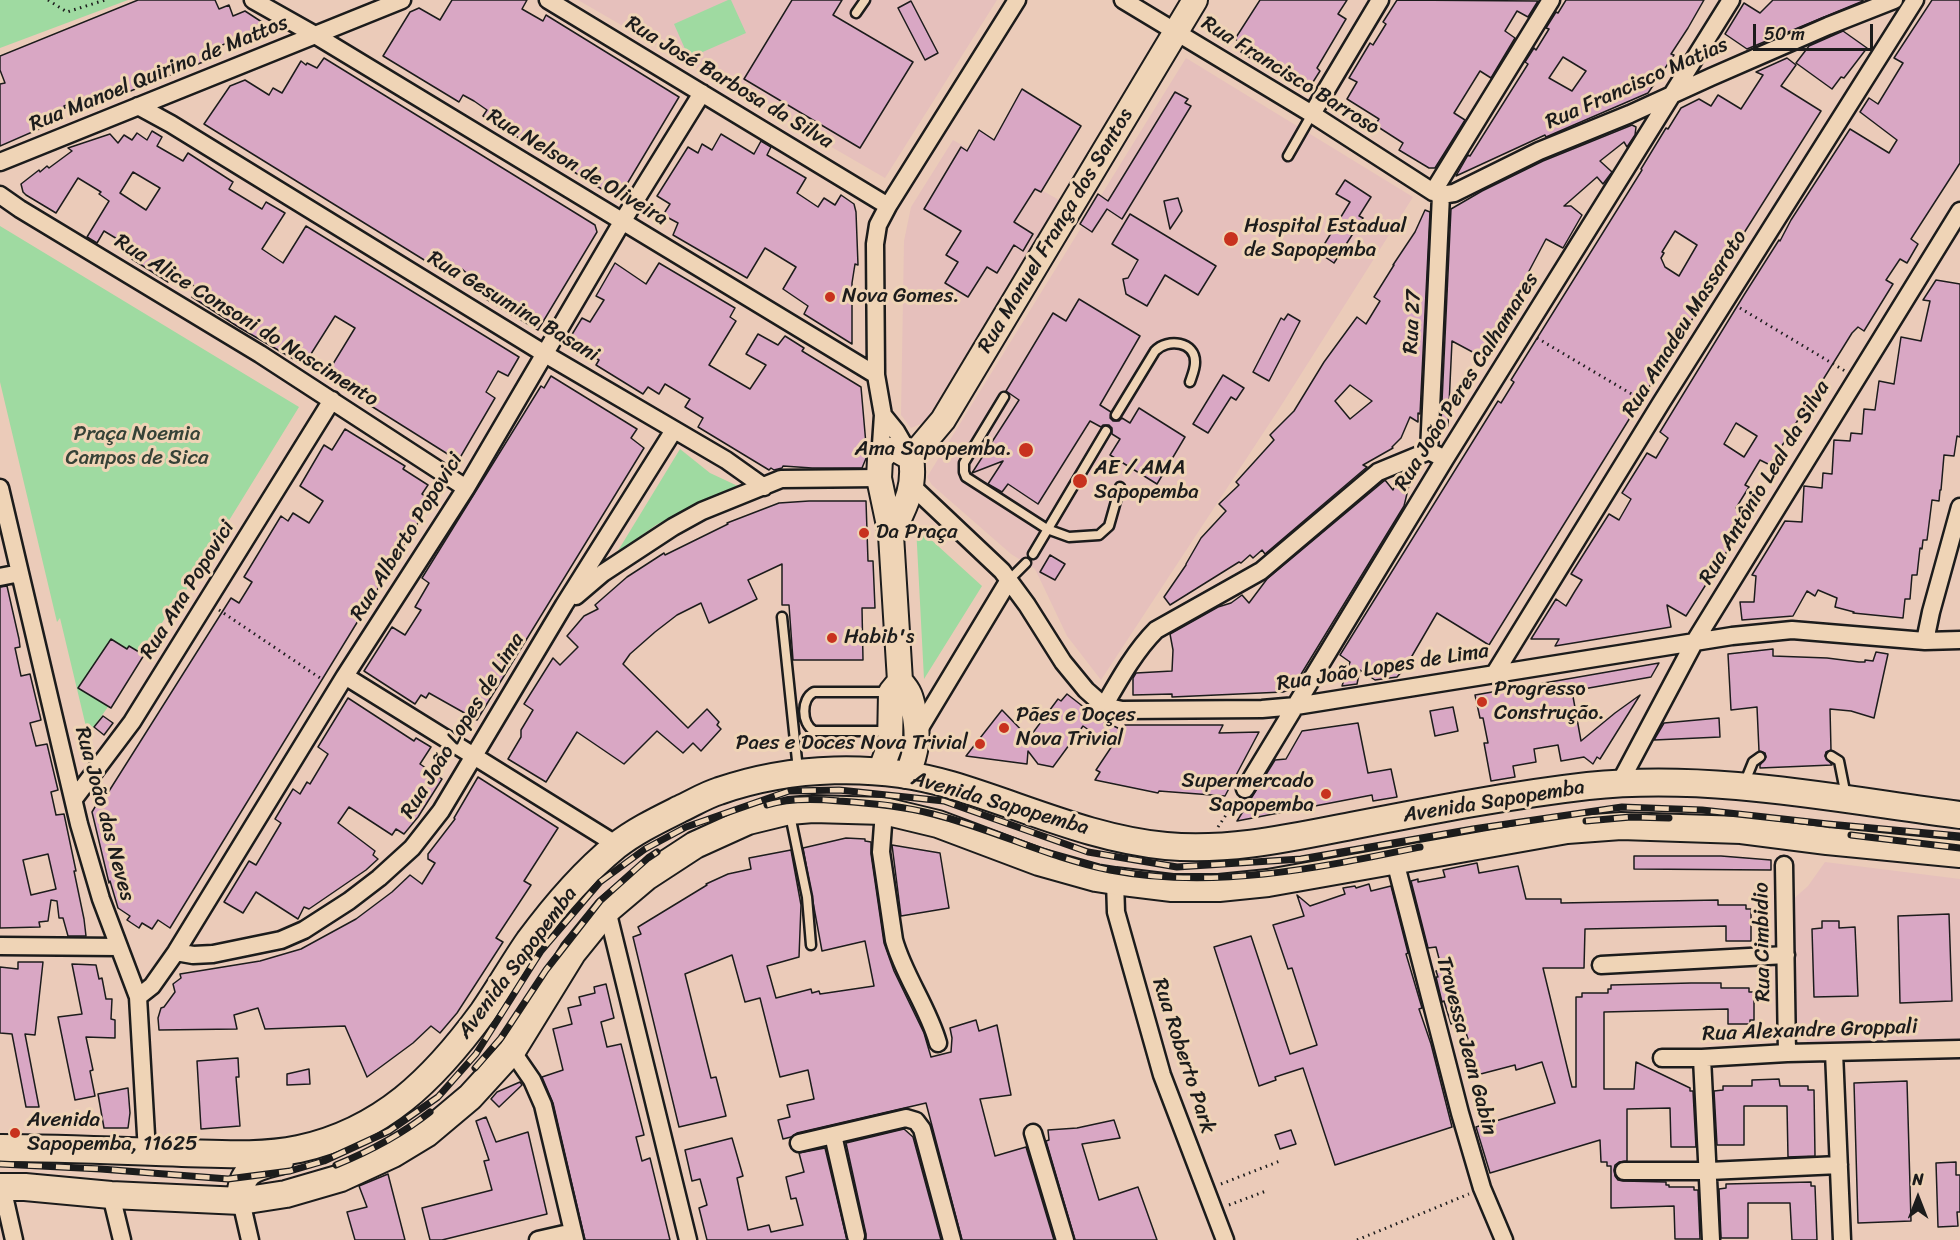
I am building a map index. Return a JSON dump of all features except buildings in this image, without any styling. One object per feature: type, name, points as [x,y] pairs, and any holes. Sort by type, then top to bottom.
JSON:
[{"type":"main road","name":"Avenida Sapopemba","points":[[0,1148],[64,1148],[243,1155],[299,1149],[344,1135],[406,1099],[427,1079],[483,1012],[531,938],[571,889],[617,845],[647,825],[717,792],[776,776],[836,771],[880,772],[907,776],[946,783],[1119,839],[1168,846],[1201,847],[1276,840],[1488,800],[1619,784],[1704,784],[1846,799],[1960,815]]},
{"type":"main road","points":[[873,811],[899,789],[907,776]]},
{"type":"main road","name":"Avenida Sapopemba","points":[[1,1187],[241,1201],[286,1194],[341,1178],[393,1154],[426,1134],[470,1097],[512,1051],[573,952],[607,910],[646,877],[695,845],[748,821],[789,811],[813,809],[873,811],[939,824],[1039,862],[1096,878],[1172,888],[1219,888],[1268,883],[1567,830],[1621,826],[1741,830],[1960,854]]},
{"type":"main road","points":[[241,1201],[240,1188],[246,1175],[257,1168],[293,1158],[299,1149]]},
{"type":"street","name":"Rua Nelson de Oliveira","points":[[253,0],[315,35],[876,375]]},
{"type":"street","name":"Rua Manoel Quirino de Mattos","points":[[0,162],[402,0]]},
{"type":"street","name":"Rua José Barbosa da Silva","points":[[548,0],[888,206]]},
{"type":"street","points":[[880,772],[890,745],[896,686],[891,535],[879,468],[883,415],[876,375],[875,244],[879,225],[888,206],[1017,0]]},
{"type":"street","name":"Rua Francisco Barroso","points":[[1123,0],[1312,114],[1437,194]]},
{"type":"street","name":"Rua Manuel França dos Santos","points":[[911,458],[943,420],[1195,0]]},
{"type":"street","points":[[1312,114],[1380,0]]},
{"type":"street","points":[[1437,194],[1551,0]]},
{"type":"street","name":"Rua João Peres Calhamares","points":[[1245,789],[1445,459],[1731,0]]},
{"type":"street","name":"Rua Francisco Matias","points":[[1437,194],[1454,193],[1539,151],[1828,26],[1894,0]]},
{"type":"street","name":"Rua Amadeu Massaroto","points":[[1495,674],[1661,403],[1915,0]]},
{"type":"street","name":"Rua Alberto Popovici","points":[[138,997],[152,986],[176,952],[341,682],[466,488],[622,222],[702,93]]},
{"type":"street","name":"Rua Gesumina Basani","points":[[138,106],[171,124],[545,354],[726,460],[764,487]]},
{"type":"street","name":"Rua 27","points":[[1429,451],[1437,194]]},
{"type":"street","name":"Rua Alice Consoni do Nascimento","points":[[0,195],[332,400],[466,488]]},
{"type":"street","name":"Rua Antônio Leal da Silva","points":[[1619,784],[1695,640],[1960,211]]},
{"type":"street","name":"Rua Ana Popovici","points":[[74,799],[132,722],[332,400]]},
{"type":"street","points":[[883,415],[896,431],[911,458],[914,472],[912,486],[891,535]]},
{"type":"street","name":"Rua João Lopes de Lima","points":[[176,952],[193,955],[213,954],[281,940],[304,930],[379,878],[412,848],[441,811],[564,605],[674,430]]},
{"type":"street","points":[[879,468],[888,450],[897,450],[911,458]]},
{"type":"street","points":[[912,486],[1010,580],[1063,662],[1086,690],[1104,706],[1122,676],[1156,630],[1262,571],[1378,472],[1429,451],[1445,459]]},
{"type":"street","points":[[564,605],[603,573],[673,527],[702,511],[781,479],[879,468]]},
{"type":"street","name":"Rua João das Neves","points":[[0,488],[100,899],[138,997],[147,1152]]},
{"type":"street","points":[[1925,641],[1960,507]]},
{"type":"street","points":[[0,577],[20,573]]},
{"type":"street","points":[[918,731],[1010,580]]},
{"type":"street","name":"Rua João Lopes de Lima","points":[[1104,706],[1145,711],[1296,706],[1695,640],[1792,630],[1925,641],[1960,640]]},
{"type":"street","points":[[341,682],[474,755],[617,845]]},
{"type":"street","points":[[896,686],[909,691],[918,731],[914,759],[907,776]]},
{"type":"street","points":[[873,811],[897,951],[928,1013],[938,1043]]},
{"type":"street","name":"Travessa Jean Gabin","points":[[1395,861],[1457,1102],[1482,1188],[1504,1240]]},
{"type":"street","name":"Rua Cimbidio","points":[[1784,865],[1787,1053]]},
{"type":"street","name":"Rua Roberto Park","points":[[1114,881],[1116,912],[1162,1075],[1225,1240]]},
{"type":"street","points":[[607,910],[688,1240]]},
{"type":"street","points":[[0,946],[119,947]]},
{"type":"street","points":[[1601,965],[1786,955]]},
{"type":"street","name":"Rua Alexandre Groppali","points":[[1662,1058],[1960,1049]]},
{"type":"street","points":[[512,1051],[531,1080],[543,1105],[574,1236],[538,1240]]},
{"type":"street","points":[[1834,1052],[1842,1240]]},
{"type":"street","points":[[1701,1058],[1711,1240]]},
{"type":"street","points":[[799,1143],[906,1118],[916,1121],[922,1129],[952,1240]]},
{"type":"street","points":[[1033,1133],[1065,1240]]},
{"type":"street","points":[[833,1135],[856,1236]]},
{"type":"street","points":[[1624,1171],[1709,1171],[1839,1165]]},
{"type":"street","points":[[1,1187],[14,1240]]},
{"type":"street","points":[[111,1195],[122,1240]]},
{"type":"street","points":[[241,1201],[250,1240]]},
{"type":"lane","points":[[856,13],[865,0]]},
{"type":"lane","points":[[1288,156],[1312,114]]},
{"type":"lane","points":[[1116,415],[1155,351],[1165,343],[1181,344],[1191,351],[1195,364],[1190,382]]},
{"type":"lane","points":[[1004,397],[964,463],[966,477],[1047,529],[1068,537],[1099,535],[1109,526],[1120,487]]},
{"type":"lane","points":[[1033,554],[1106,431]]},
{"type":"lane","points":[[1010,580],[1026,563]]},
{"type":"lane","points":[[782,617],[798,774]]},
{"type":"lane","points":[[891,731],[814,731],[805,722],[805,702],[814,692],[896,686]]},
{"type":"lane","points":[[1831,756],[1839,761],[1846,799]]},
{"type":"lane","points":[[1742,788],[1753,762],[1760,757]]},
{"type":"lane","points":[[789,811],[807,897],[811,945]]},
{"type":"path","points":[[48,0],[68,12],[105,0]]},
{"type":"path","points":[[1731,302],[1851,375]]},
{"type":"path","points":[[1533,335],[1653,407]]},
{"type":"path","points":[[207,603],[341,682]]},
{"type":"path","points":[[1212,835],[1245,789]]},
{"type":"path","points":[[1205,1191],[1280,1161]]},
{"type":"path","points":[[1357,1240],[1482,1188]]},
{"type":"path","points":[[1213,1211],[1266,1191]]},
{"type":"shaded area","points":[[578,0],[997,0],[885,178]]},
{"type":"shaded area","points":[[1186,58],[1413,197],[1279,409],[1101,680],[1067,636],[1035,569],[1011,554],[932,485],[927,477]]},
{"type":"shaded area","points":[[953,140],[1059,200],[925,422],[911,428],[901,415],[904,241],[911,207]]},
{"type":"shaded area","points":[[1825,862],[1960,879],[1960,1042],[1809,1043],[1803,1037],[1796,1025],[1793,1011],[1792,900],[1808,886]]},
{"type":"green space","points":[[0,0],[128,0],[0,48]]},
{"type":"green space","points":[[731,0],[746,33],[689,58],[674,24]]},
{"type":"green space","name":"Praça Noemia Campos de Sica","points":[[0,226],[299,407],[175,608],[172,607],[88,735],[60,618],[57,622],[0,382]]},
{"type":"green space","points":[[680,449],[710,473],[740,487],[687,509],[656,525],[616,554]]},
{"type":"green space","points":[[916,526],[982,586],[924,679]]},
{"type":"railway","points":[[0,1164],[228,1179],[290,1171],[324,1161],[389,1131],[438,1097],[476,1054],[541,951],[600,882],[645,849],[686,827],[789,791],[839,790],[944,801],[1088,852],[1177,867],[1301,859],[1473,829],[1622,807],[1702,810],[1960,836]]},
{"type":"railway","points":[[767,805],[784,801],[812,800],[910,809],[955,820],[1087,865],[1149,876],[1188,878],[1266,874],[1305,869],[1420,847]]},
{"type":"railway","points":[[1586,821],[1631,817],[1669,818]]},
{"type":"railway","points":[[1851,835],[1960,848]]},
{"type":"railway","points":[[475,1068],[501,1038],[546,970],[600,901],[657,852]]},
{"type":"railway","points":[[336,1165],[385,1142],[430,1112]]},
{"type":"place","name":"Hospital Estadual de Sapopemba","points":[[1231,239]]},
{"type":"place","name":"Nova Gomes.","points":[[830,297]]},
{"type":"place","name":"Ama Sapopemba.","points":[[1026,450]]},
{"type":"place","name":"AE / AMA Sapopemba","points":[[1080,481]]},
{"type":"place","name":"Da Praça","points":[[864,533]]},
{"type":"place","name":"Habib's","points":[[832,638]]},
{"type":"place","name":"Progresso Construção.","points":[[1482,702]]},
{"type":"place","name":"Pães e Doçes Nova Trivial","points":[[1004,728]]},
{"type":"place","name":"Paes e Doces Nova Trivial","points":[[980,744]]},
{"type":"place","name":"Supermercado Sapopemba","points":[[1326,794]]},
{"type":"place","name":"Avenida Sapopemba, 11625","points":[[15,1133]]}]
